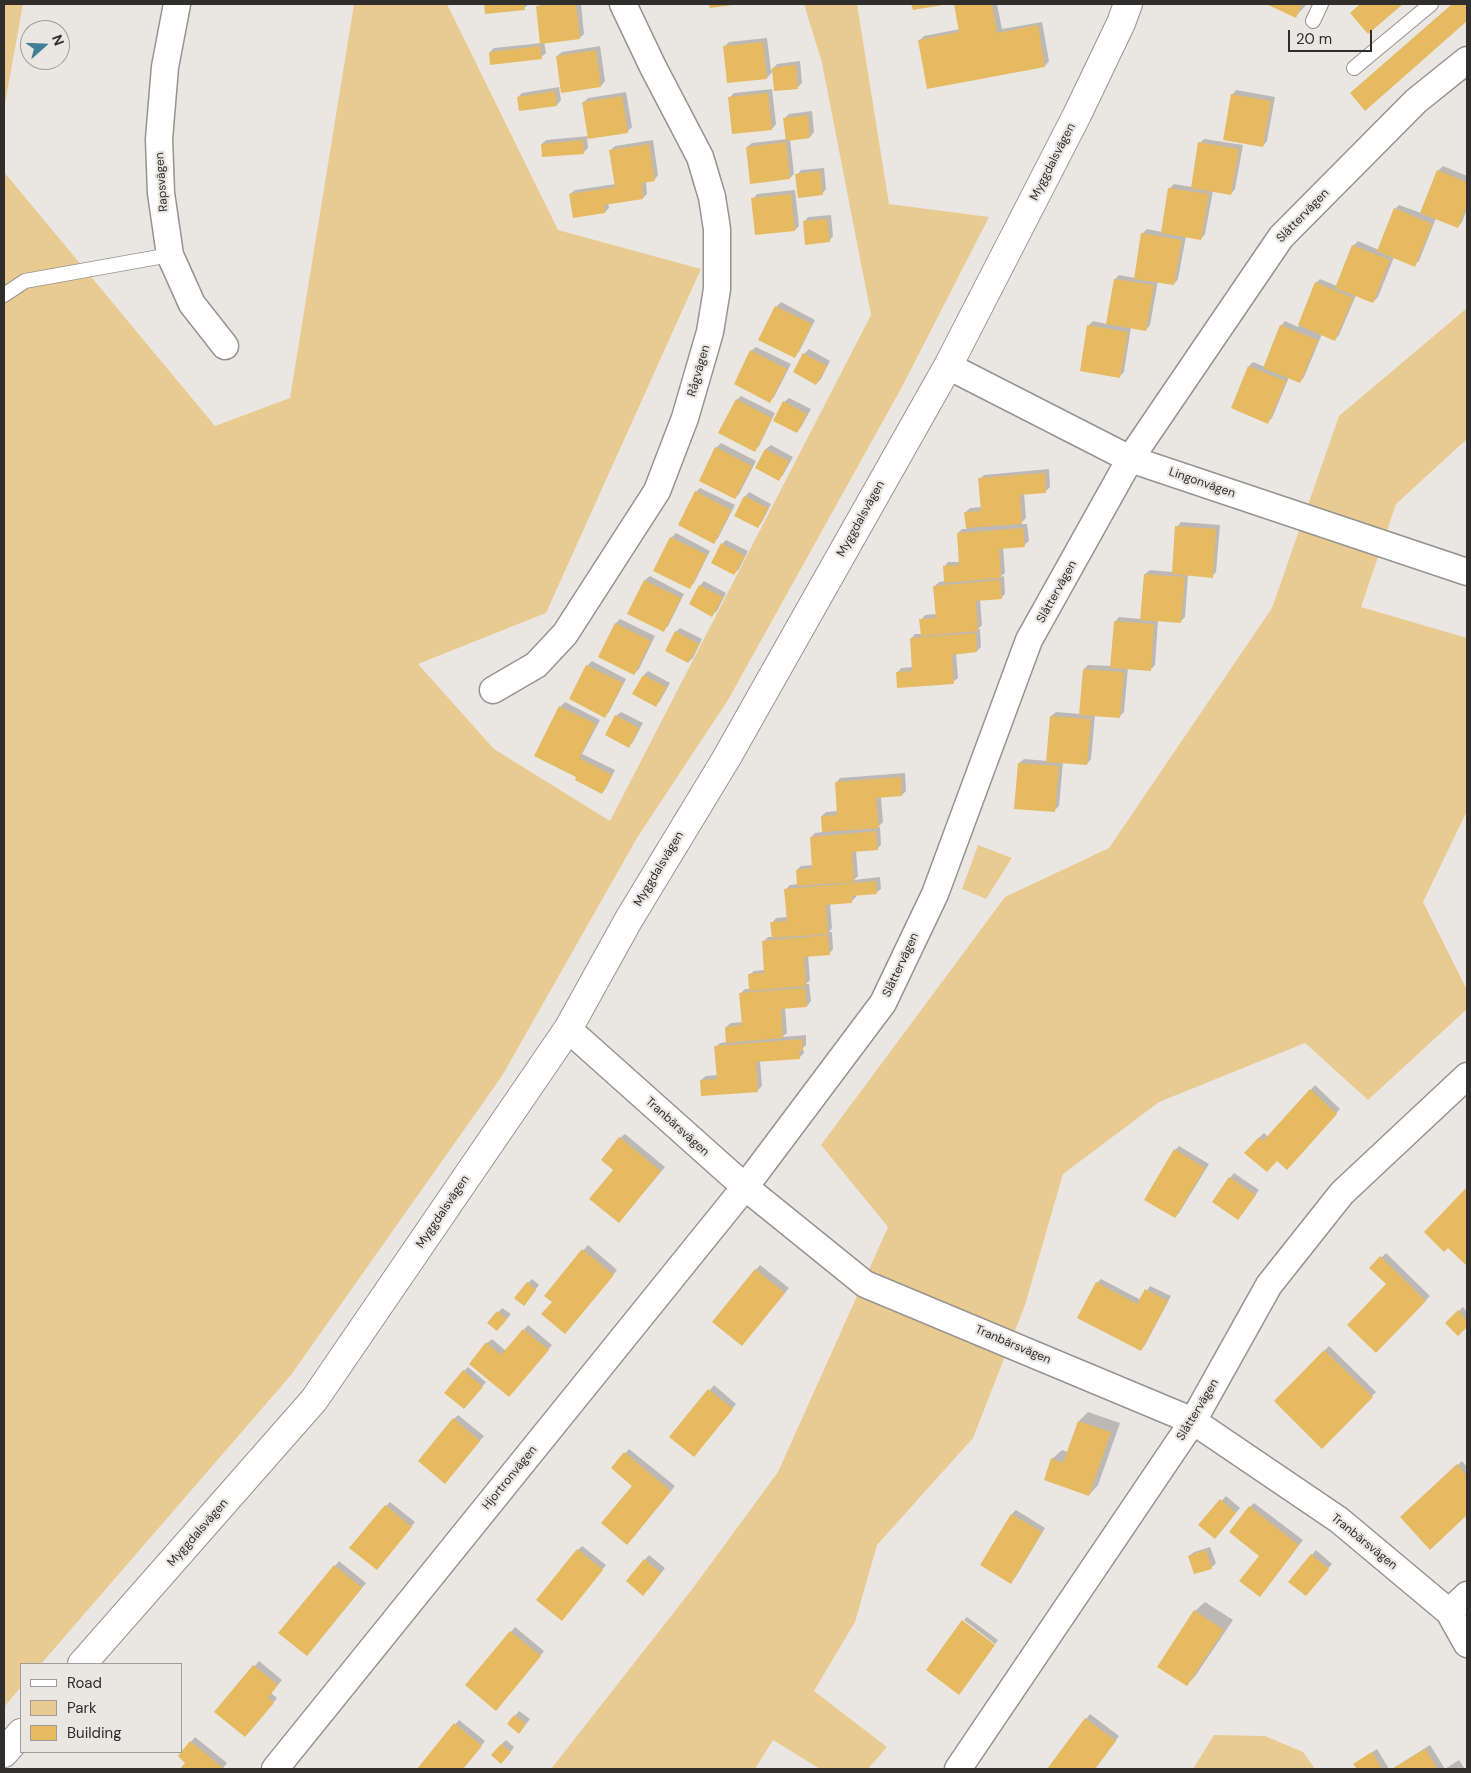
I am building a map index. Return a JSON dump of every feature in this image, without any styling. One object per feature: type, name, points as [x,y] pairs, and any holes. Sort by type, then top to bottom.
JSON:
[{"type":"street","name":"Rapsvägen","points":[[177,4],[165,67],[160,139],[161,193],[170,255],[192,304],[224,346]]},
{"type":"street","name":"Rågvägen","points":[[493,690],[536,665],[565,634],[657,490],[685,418],[710,332],[717,289],[717,229],[712,197],[700,156],[653,67],[623,4]]},
{"type":"street","name":"Myggdalsvägen","points":[[83,1663],[314,1400],[568,1029],[629,919],[730,750],[948,366],[1077,115],[1121,23],[1128,4]]},
{"type":"street","name":"Slåttervägen","points":[[745,1187],[883,1003],[935,894],[1029,640],[1130,459],[1281,237],[1416,101],[1467,60]]},
{"type":"street","name":"Lingonvägen","points":[[948,366],[1130,459],[1467,572]]},
{"type":"street","name":"Tranbärsvägen","points":[[568,1029],[745,1187],[865,1284],[1193,1421],[1458,1604],[1467,1644]]},
{"type":"street","name":"Slåttervägen","points":[[958,1769],[1193,1421],[1269,1285],[1342,1193],[1467,1076]]},
{"type":"street","name":"Hjortronvägen","points":[[275,1769],[745,1187]]},
{"type":"street","points":[[4,1753],[20,1734]]},
{"type":"lane","points":[[1313,21],[1321,4]]},
{"type":"lane","points":[[1354,68],[1432,4]]},
{"type":"lane","points":[[4,295],[25,281],[170,255]]},
{"type":"green space","points":[[4,4],[23,4],[20,20],[4,109]]},
{"type":"green space","points":[[354,4],[447,4],[558,230],[701,269],[546,613],[418,664],[494,749],[610,821],[871,315],[822,63],[804,4],[857,4],[889,204],[989,217],[903,385],[728,700],[637,838],[502,1076],[291,1375],[42,1663],[20,1663],[20,1688],[4,1707],[4,172],[215,426],[290,398]]},
{"type":"green space","points":[[1467,308],[1467,439],[1396,504],[1361,607],[1467,638],[1467,811],[1423,902],[1467,990],[1467,1009],[1368,1100],[1305,1043],[1159,1102],[1063,1174],[1025,1305],[973,1438],[877,1545],[855,1622],[814,1691],[887,1747],[868,1769],[820,1769],[773,1740],[755,1769],[551,1769],[693,1588],[778,1472],[888,1227],[821,1145],[1005,897],[1109,848],[1272,608],[1339,416]]},
{"type":"green space","points":[[978,845],[1012,858],[986,899],[962,889]]},
{"type":"green space","points":[[1214,1735],[1265,1736],[1303,1752],[1315,1769],[1193,1769]]},
{"type":"building","points":[[484,4],[524,4],[525,10],[485,14]]},
{"type":"building","points":[[576,4],[580,39],[540,44],[536,6]]},
{"type":"building","points":[[709,4],[733,4],[733,5],[710,8]]},
{"type":"building","points":[[911,4],[943,4],[943,5],[913,10]]},
{"type":"building","points":[[954,4],[992,4],[997,33],[1038,25],[1045,67],[927,89],[918,40],[959,32]]},
{"type":"building","points":[[1266,4],[1302,4],[1296,18]]},
{"type":"building","points":[[1360,4],[1403,4],[1368,34],[1350,13]]},
{"type":"building","points":[[1452,4],[1467,4],[1467,21],[1365,111],[1350,93]]},
{"type":"building","points":[[763,42],[767,79],[727,83],[723,46]]},
{"type":"building","points":[[540,46],[542,59],[490,65],[489,52]]},
{"type":"building","points":[[596,50],[601,87],[561,93],[556,56]]},
{"type":"building","points":[[796,65],[798,89],[774,91],[772,68]]},
{"type":"building","points":[[555,91],[557,106],[519,111],[517,97]]},
{"type":"building","points":[[768,93],[772,130],[732,134],[728,97]]},
{"type":"building","points":[[1231,94],[1271,101],[1263,147],[1223,140]]},
{"type":"building","points":[[622,96],[628,133],[588,139],[582,102]]},
{"type":"building","points":[[808,115],[810,138],[786,141],[783,118]]},
{"type":"building","points":[[583,140],[584,154],[542,157],[541,144]]},
{"type":"building","points":[[786,142],[790,179],[750,184],[746,147]]},
{"type":"building","points":[[1198,142],[1239,149],[1231,195],[1191,188]]},
{"type":"building","points":[[649,144],[655,181],[642,183],[643,199],[604,205],[605,213],[573,218],[569,194],[615,187],[609,150]]},
{"type":"building","points":[[1437,170],[1467,182],[1467,205],[1458,228],[1420,213]]},
{"type":"building","points":[[820,171],[823,195],[798,198],[795,174]]},
{"type":"building","points":[[1168,188],[1209,194],[1201,240],[1161,233]]},
{"type":"building","points":[[791,194],[795,231],[755,235],[751,198]]},
{"type":"building","points":[[1394,208],[1432,224],[1415,267],[1377,251]]},
{"type":"building","points":[[827,219],[830,242],[805,245],[803,221]]},
{"type":"building","points":[[1141,233],[1182,240],[1174,285],[1134,279]]},
{"type":"building","points":[[1352,245],[1390,260],[1373,303],[1335,288]]},
{"type":"building","points":[[1114,279],[1154,285],[1146,331],[1106,324]]},
{"type":"building","points":[[1315,282],[1353,298],[1335,341],[1298,325]]},
{"type":"building","points":[[775,306],[812,324],[795,358],[758,340]]},
{"type":"building","points":[[1087,325],[1128,332],[1120,378],[1080,371]]},
{"type":"building","points":[[1280,325],[1318,340],[1300,383],[1263,368]]},
{"type":"building","points":[[750,350],[787,369],[770,403],[734,384]]},
{"type":"building","points":[[803,353],[827,366],[816,385],[793,372]]},
{"type":"building","points":[[1248,366],[1286,381],[1268,424],[1231,408]]},
{"type":"building","points":[[736,399],[772,418],[755,452],[718,433]]},
{"type":"building","points":[[783,401],[807,414],[797,433],[773,421]]},
{"type":"building","points":[[715,447],[752,466],[735,499],[699,481]]},
{"type":"building","points":[[765,449],[789,461],[779,481],[755,468]]},
{"type":"building","points":[[1045,473],[1046,493],[1020,495],[1022,524],[966,528],[964,512],[981,511],[978,478]]},
{"type":"building","points":[[695,491],[731,510],[714,544],[678,525]]},
{"type":"building","points":[[744,496],[768,508],[758,528],[734,516]]},
{"type":"building","points":[[1175,526],[1216,529],[1213,578],[1172,574]]},
{"type":"building","points":[[1023,528],[1025,547],[999,549],[1001,578],[944,583],[943,566],[959,565],[957,533]]},
{"type":"building","points":[[670,537],[707,555],[690,589],[653,571]]},
{"type":"building","points":[[721,543],[745,556],[734,575],[711,563]]},
{"type":"building","points":[[1144,574],[1185,577],[1181,623],[1140,620]]},
{"type":"building","points":[[644,580],[681,598],[664,632],[627,614]]},
{"type":"building","points":[[1000,580],[1002,599],[976,601],[978,631],[921,636],[919,619],[936,618],[933,586]]},
{"type":"building","points":[[699,585],[723,597],[712,617],[689,604]]},
{"type":"building","points":[[1114,621],[1154,624],[1151,671],[1110,668]]},
{"type":"building","points":[[615,623],[651,641],[634,675],[598,657]]},
{"type":"building","points":[[675,631],[699,644],[688,663],[665,651]]},
{"type":"building","points":[[976,633],[977,652],[952,655],[954,684],[897,688],[896,672],[912,671],[910,638]]},
{"type":"building","points":[[586,665],[623,683],[605,718],[569,699]]},
{"type":"building","points":[[1083,669],[1124,672],[1120,718],[1079,715]]},
{"type":"building","points":[[643,675],[666,687],[656,707],[632,694]]},
{"type":"building","points":[[559,706],[596,724],[579,758],[612,775],[602,794],[575,780],[576,777],[534,756]]},
{"type":"building","points":[[615,715],[639,728],[629,748],[605,735]]},
{"type":"building","points":[[1050,716],[1091,719],[1087,765],[1046,762]]},
{"type":"building","points":[[1018,763],[1059,766],[1055,812],[1014,809]]},
{"type":"building","points":[[901,777],[902,796],[876,798],[879,828],[822,832],[821,816],[837,815],[835,782]]},
{"type":"building","points":[[876,831],[878,850],[852,852],[854,882],[797,886],[796,870],[812,868],[810,837]]},
{"type":"building","points":[[876,881],[877,894],[852,896],[852,903],[826,905],[828,934],[772,938],[770,922],[787,921],[784,889]]},
{"type":"building","points":[[828,935],[830,955],[804,957],[806,986],[749,991],[748,974],[764,973],[762,941]]},
{"type":"building","points":[[805,988],[807,1007],[781,1009],[783,1038],[726,1043],[725,1027],[742,1025],[739,993]]},
{"type":"building","points":[[802,1039],[803,1050],[799,1051],[800,1059],[756,1062],[758,1092],[701,1096],[700,1080],[717,1079],[714,1046]]},
{"type":"building","points":[[1310,1089],[1337,1114],[1287,1170],[1277,1161],[1267,1172],[1244,1153],[1259,1137],[1263,1141]]},
{"type":"building","points":[[619,1137],[661,1171],[619,1223],[589,1199],[613,1170],[601,1160]]},
{"type":"building","points":[[1174,1149],[1205,1168],[1175,1218],[1144,1200]]},
{"type":"building","points":[[1229,1177],[1256,1195],[1238,1220],[1212,1202]]},
{"type":"building","points":[[1466,1188],[1467,1266],[1448,1248],[1444,1252],[1424,1232]]},
{"type":"building","points":[[582,1249],[614,1275],[565,1334],[541,1314],[552,1302],[544,1296]]},
{"type":"building","points":[[1380,1256],[1426,1301],[1376,1353],[1347,1325],[1386,1284],[1369,1268]]},
{"type":"building","points":[[755,1269],[785,1293],[742,1346],[712,1322]]},
{"type":"building","points":[[527,1282],[536,1290],[524,1306],[514,1298]]},
{"type":"building","points":[[1096,1282],[1137,1304],[1145,1289],[1168,1301],[1141,1351],[1077,1318]]},
{"type":"building","points":[[1458,1310],[1467,1321],[1467,1327],[1458,1336],[1445,1323]]},
{"type":"building","points":[[497,1311],[507,1319],[497,1331],[487,1323]]},
{"type":"building","points":[[523,1329],[549,1350],[509,1397],[469,1364],[486,1342],[501,1355]]},
{"type":"building","points":[[1324,1350],[1373,1397],[1322,1449],[1274,1401]]},
{"type":"building","points":[[463,1370],[483,1387],[464,1409],[444,1393]]},
{"type":"building","points":[[708,1389],[733,1409],[694,1457],[669,1437]]},
{"type":"building","points":[[453,1418],[480,1441],[445,1484],[418,1461]]},
{"type":"building","points":[[1078,1421],[1111,1432],[1089,1496],[1044,1480],[1051,1458],[1063,1463]]},
{"type":"building","points":[[624,1452],[671,1491],[627,1545],[601,1523],[632,1486],[611,1468]]},
{"type":"building","points":[[1457,1464],[1467,1476],[1467,1515],[1430,1550],[1400,1517]]},
{"type":"building","points":[[1220,1499],[1236,1513],[1215,1539],[1198,1525]]},
{"type":"building","points":[[385,1505],[412,1527],[377,1570],[349,1548]]},
{"type":"building","points":[[1249,1506],[1299,1545],[1260,1597],[1239,1581],[1259,1556],[1229,1532]]},
{"type":"building","points":[[1011,1514],[1042,1532],[1011,1584],[980,1565]]},
{"type":"building","points":[[577,1549],[603,1570],[562,1621],[536,1600]]},
{"type":"building","points":[[1206,1550],[1212,1569],[1194,1574],[1188,1556]]},
{"type":"building","points":[[1311,1554],[1329,1569],[1306,1596],[1288,1582]]},
{"type":"building","points":[[644,1559],[661,1573],[643,1596],[626,1581]]},
{"type":"building","points":[[334,1565],[362,1588],[307,1656],[278,1633]]},
{"type":"building","points":[[1194,1610],[1224,1630],[1187,1686],[1157,1667]]},
{"type":"building","points":[[962,1620],[995,1645],[959,1695],[926,1670]]},
{"type":"building","points":[[510,1631],[541,1656],[496,1711],[465,1685]]},
{"type":"building","points":[[253,1665],[278,1685],[268,1698],[274,1703],[245,1737],[214,1712]]},
{"type":"building","points":[[514,1715],[526,1724],[519,1734],[507,1724]]},
{"type":"building","points":[[1085,1718],[1116,1741],[1095,1769],[1047,1769]]},
{"type":"building","points":[[454,1723],[482,1746],[463,1769],[417,1769]]},
{"type":"building","points":[[190,1741],[223,1768],[180,1769],[185,1763],[178,1756]]},
{"type":"building","points":[[501,1744],[511,1752],[501,1764],[491,1755]]},
{"type":"building","points":[[1425,1749],[1438,1769],[1392,1769]]},
{"type":"building","points":[[1372,1752],[1382,1769],[1357,1769],[1353,1764]]}]
